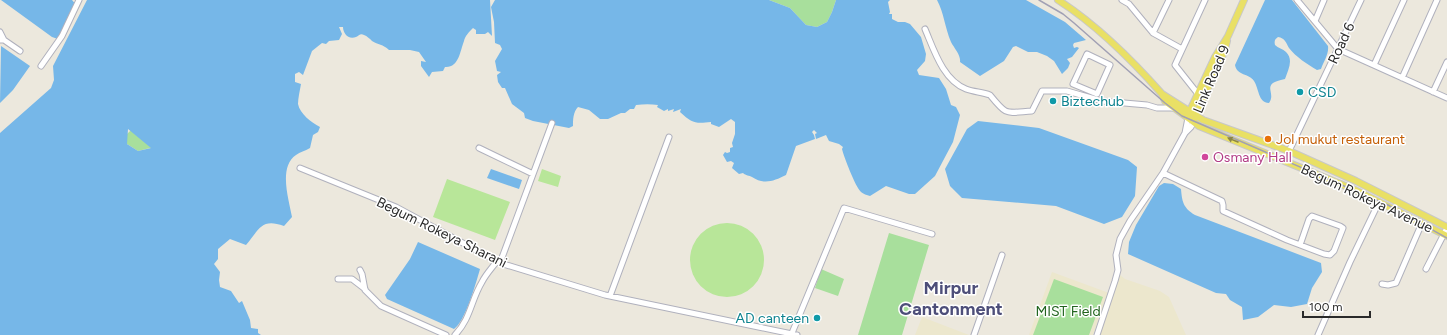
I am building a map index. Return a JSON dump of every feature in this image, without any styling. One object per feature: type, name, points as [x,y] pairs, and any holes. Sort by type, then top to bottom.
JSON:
[{"type":"main road","points":[[1058,0],[1078,13],[1108,40],[1145,75],[1162,94]]},
{"type":"main road","name":"Link Road 9","points":[[1191,117],[1198,94],[1215,57],[1228,36],[1244,0]]},
{"type":"main road","name":"Link Road 9","points":[[1191,117],[1224,52],[1228,36]]},
{"type":"main road","name":"Begum Rokeya Avenue","points":[[1162,94],[1165,101],[1173,108],[1191,117],[1289,151],[1356,181],[1446,231]]},
{"type":"main road","name":"Begum Rokeya Avenue","points":[[1162,94],[1191,117],[1199,126],[1330,179],[1422,223],[1446,231]]},
{"type":"street","points":[[41,66],[62,36],[80,0]]},
{"type":"street","points":[[1122,0],[1130,2],[1153,32],[1182,49]]},
{"type":"street","points":[[1153,32],[1169,0]]},
{"type":"street","points":[[1198,94],[1175,65],[1205,0]]},
{"type":"street","points":[[1297,0],[1338,49],[1447,98]]},
{"type":"street","points":[[1315,21],[1324,0]]},
{"type":"street","name":"Road 6","points":[[1289,151],[1361,0]]},
{"type":"street","points":[[1374,65],[1404,0]]},
{"type":"street","points":[[1402,78],[1437,0]]},
{"type":"street","points":[[925,29],[940,62],[948,75],[955,82],[968,90],[990,94],[997,105],[1009,113],[1032,111],[1042,91],[1067,91],[1102,101],[1157,108],[1173,108]]},
{"type":"street","points":[[0,32],[2,40],[0,46]]},
{"type":"street","points":[[2,40],[20,51]]},
{"type":"street","points":[[1087,54],[1110,65],[1097,94],[1085,89],[1073,84],[1087,54]]},
{"type":"street","points":[[1433,92],[1447,62]]},
{"type":"street","points":[[1083,96],[1085,89]]},
{"type":"street","points":[[1097,335],[1118,270],[1116,255],[1120,239],[1130,221],[1163,173],[1185,133],[1191,127],[1191,117]]},
{"type":"street","points":[[455,335],[460,330],[469,314],[481,282],[498,262],[552,123]]},
{"type":"street","points":[[610,296],[669,137]]},
{"type":"street","points":[[479,148],[533,174]]},
{"type":"street","name":"Begum Rokeya Sharani","points":[[300,168],[396,207],[498,262],[610,296],[794,334]]},
{"type":"street","points":[[1163,173],[1222,202],[1224,204],[1223,211],[1300,245],[1330,255],[1334,251],[1342,228],[1312,216],[1309,219],[1300,245]]},
{"type":"street","points":[[1318,335],[1350,262],[1379,202]]},
{"type":"street","points":[[794,334],[844,208],[932,234]]},
{"type":"street","points":[[1382,284],[1388,285],[1396,283],[1422,223]]},
{"type":"street","points":[[1426,269],[1446,231]]},
{"type":"street","points":[[974,335],[1002,255]]},
{"type":"street","points":[[360,270],[365,290]]},
{"type":"street","points":[[338,279],[352,280],[365,290],[381,306],[446,335]]},
{"type":"shaded area","name":"MIST Field","points":[[1052,272],[1109,293],[1093,335],[1029,335]]},
{"type":"shaded area","points":[[1120,275],[1125,279],[1160,291],[1169,297],[1186,335],[1099,335]]},
{"type":"shaded area","points":[[922,317],[969,335],[915,335]]},
{"type":"green space","points":[[769,0],[836,0],[827,22],[817,27],[806,25],[790,8]]},
{"type":"green space","points":[[134,127],[154,147],[138,151],[127,144],[127,134]]},
{"type":"green space","points":[[542,169],[561,176],[558,187],[538,181]]},
{"type":"green space","points":[[447,179],[510,202],[495,240],[433,217]]},
{"type":"green space","points":[[727,223],[741,226],[753,234],[761,246],[764,260],[761,274],[753,286],[741,294],[727,297],[713,294],[701,286],[693,274],[690,260],[693,246],[701,234],[713,226]]},
{"type":"green space","points":[[889,233],[929,245],[902,335],[858,335]]},
{"type":"green space","points":[[821,269],[844,279],[838,296],[815,288]]},
{"type":"green space","name":"MIST Field","points":[[1054,279],[1103,297],[1089,335],[1033,335]]},
{"type":"water","points":[[1,0],[72,0],[78,7],[58,39],[52,37]]},
{"type":"water","points":[[87,0],[490,0],[492,36],[488,32],[485,34],[476,34],[476,30],[473,28],[465,37],[456,62],[450,67],[445,67],[443,71],[432,72],[429,77],[421,66],[421,61],[426,62],[419,52],[410,50],[389,50],[372,41],[363,34],[351,38],[345,34],[343,27],[339,27],[342,34],[339,40],[329,41],[326,44],[322,43],[312,51],[303,75],[299,72],[295,74],[295,82],[301,84],[298,102],[299,108],[306,117],[320,127],[318,132],[313,135],[310,148],[296,155],[287,167],[286,184],[292,217],[284,226],[270,223],[262,226],[246,245],[230,239],[218,249],[218,259],[214,264],[220,272],[220,287],[231,291],[239,303],[242,301],[250,320],[251,328],[258,329],[258,333],[261,335],[0,335],[0,133],[51,88],[54,80],[53,66]],"holes":[[[128,129],[151,148],[138,151],[127,144]]]},
{"type":"water","points":[[495,0],[769,0],[790,8],[806,25],[817,27],[827,22],[836,0],[890,0],[888,2],[889,14],[892,14],[892,19],[898,22],[910,24],[921,37],[926,54],[925,61],[917,70],[919,75],[939,78],[946,89],[951,105],[956,107],[960,115],[953,142],[935,176],[915,194],[909,194],[886,186],[870,196],[861,192],[856,184],[845,158],[842,149],[843,147],[829,141],[826,135],[816,139],[815,134],[817,133],[814,130],[812,132],[815,139],[796,146],[786,175],[769,181],[761,181],[743,173],[739,174],[732,168],[734,163],[731,161],[727,162],[723,155],[725,152],[730,152],[730,148],[733,147],[732,143],[735,134],[735,122],[731,119],[719,127],[711,124],[711,122],[697,123],[691,121],[680,112],[681,109],[673,112],[674,109],[664,111],[657,107],[658,105],[647,104],[636,105],[634,109],[630,109],[625,113],[621,113],[608,119],[600,119],[589,110],[578,107],[574,114],[573,126],[569,128],[533,121],[525,118],[524,113],[512,104],[505,88],[502,88],[498,82],[497,75],[501,72],[497,71],[495,61],[502,49],[500,45],[495,43],[494,22],[491,7]]},
{"type":"water","points":[[937,0],[1026,0],[1065,22],[1086,40],[1074,43],[1074,48],[1079,48],[1072,57],[1067,59],[1070,63],[1068,68],[1062,74],[1054,61],[1047,56],[1037,52],[1028,52],[1016,46],[1013,47],[1004,61],[980,76],[960,62],[958,54],[949,37]]},
{"type":"water","points":[[1265,0],[1292,0],[1328,46],[1327,55],[1321,69],[1317,70],[1295,54],[1284,40],[1278,37],[1275,41],[1275,45],[1285,51],[1288,55],[1290,58],[1290,65],[1285,79],[1273,83],[1271,86],[1271,99],[1269,103],[1263,101],[1252,78],[1238,71],[1235,65]]},
{"type":"water","points":[[1,46],[30,66],[13,90],[0,103]]},
{"type":"water","points":[[978,121],[1039,128],[1128,160],[1137,167],[1135,196],[1122,217],[1104,224],[1056,206],[962,198],[950,186],[945,169],[967,129]]},
{"type":"water","points":[[491,169],[522,180],[519,189],[487,178]]},
{"type":"water","points":[[1164,183],[1173,184],[1181,189],[1184,204],[1188,210],[1195,215],[1321,263],[1322,272],[1312,288],[1307,304],[1291,307],[1274,305],[1258,317],[1243,320],[1242,307],[1230,300],[1226,294],[1216,293],[1128,254],[1129,242],[1136,225],[1159,186]]},
{"type":"water","points":[[418,242],[480,269],[466,311],[454,329],[387,299],[385,295],[410,259]]},
{"type":"railway","points":[[1039,0],[1063,14],[1182,116],[1388,205],[1447,238]]},
{"type":"place","name":"CSD","points":[[1300,92]]},
{"type":"place","name":"Biztechub","points":[[1053,101]]},
{"type":"place","name":"Jol mukut restaurant","points":[[1268,139]]},
{"type":"place","name":"Osmany Hall","points":[[1205,157]]},
{"type":"place","name":"AD canteen","points":[[817,318]]},
{"type":"district","name":"Mirpur Cantonment","points":[[951,298]]}]
